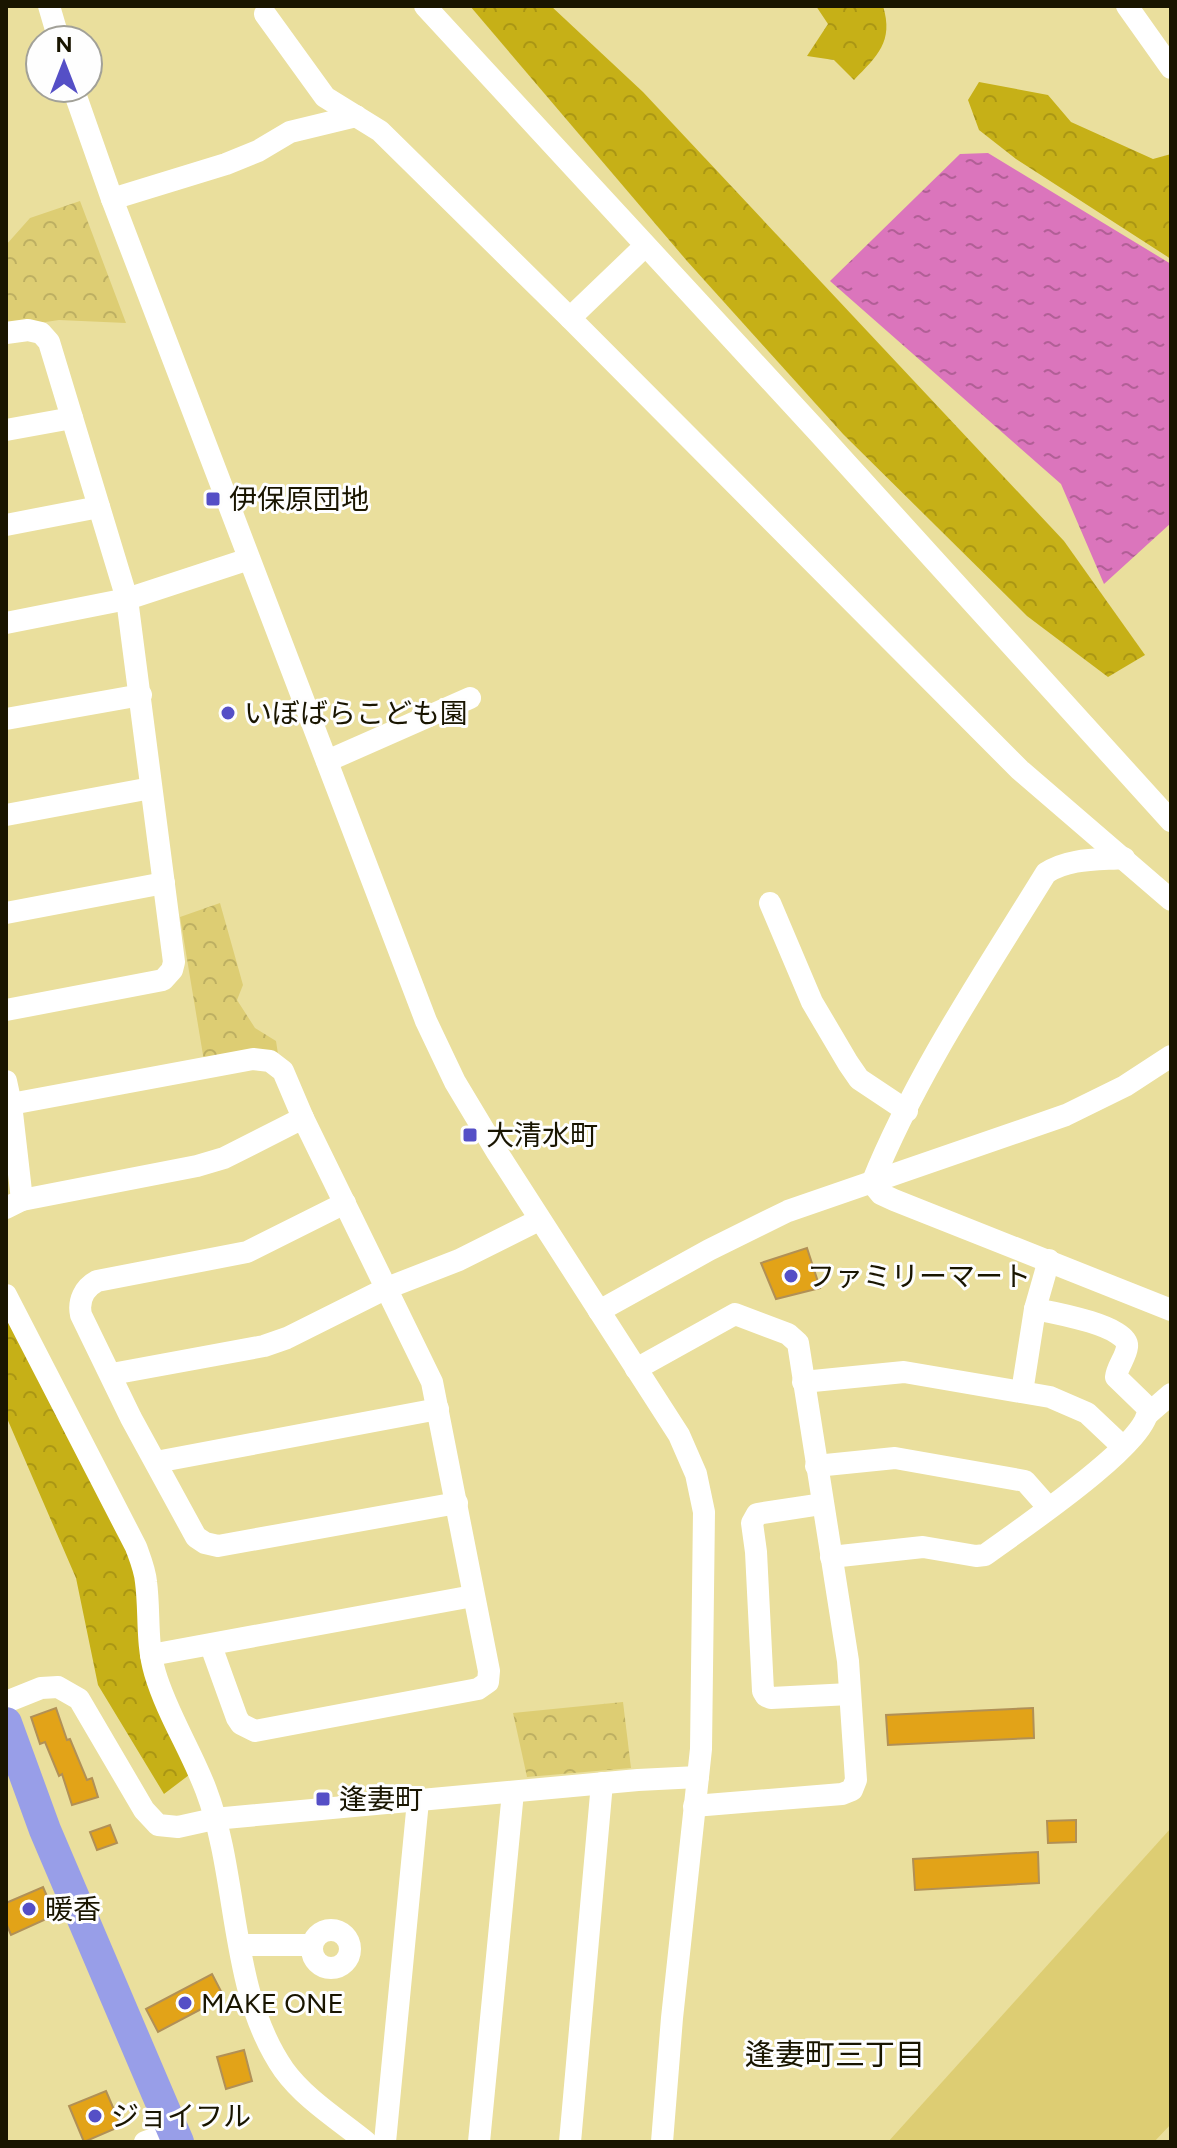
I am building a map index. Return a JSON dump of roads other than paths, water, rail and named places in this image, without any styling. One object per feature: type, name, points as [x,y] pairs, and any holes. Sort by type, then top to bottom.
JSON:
[{"type":"highway","points":[[6,1723],[165,2139]]},
{"type":"street","points":[[425,6],[1171,821]]},
{"type":"street","points":[[1127,6],[1168,58]]},
{"type":"street","points":[[265,14],[325,97],[380,131],[1020,770],[1171,900]]},
{"type":"street","points":[[79,104],[249,559],[438,1045],[455,1082],[539,1220],[679,1435],[696,1474],[704,1512],[698,1777],[662,2142]]},
{"type":"street","points":[[112,199],[226,164],[258,151],[290,132],[356,116]]},
{"type":"street","points":[[570,318],[645,246]]},
{"type":"street","points":[[6,333],[28,330],[41,333],[49,342],[127,599],[174,962],[172,970],[163,980],[6,1010]]},
{"type":"street","points":[[6,430],[72,418]]},
{"type":"street","points":[[6,525],[99,507]]},
{"type":"street","points":[[6,623],[127,599],[249,559]]},
{"type":"street","points":[[6,719],[141,695]]},
{"type":"street","points":[[327,761],[470,698]]},
{"type":"street","points":[[6,815],[151,788]]},
{"type":"street","points":[[872,1183],[951,1028],[1046,873],[1059,864],[1072,861],[1124,858]]},
{"type":"street","points":[[6,913],[164,883]]},
{"type":"street","points":[[770,903],[812,1002],[853,1071],[859,1079],[907,1111]]},
{"type":"street","points":[[599,1311],[709,1250],[788,1211],[1066,1115],[1125,1086],[1171,1056]]},
{"type":"street","points":[[11,1104],[253,1059],[270,1061],[283,1071],[432,1382],[489,1671],[488,1682],[478,1689],[262,1732],[247,1729],[241,1724],[211,1646]]},
{"type":"street","points":[[6,1081],[11,1104],[14,1204],[224,1158],[303,1118]]},
{"type":"street","points":[[872,1183],[881,1194],[894,1200],[1171,1310]]},
{"type":"street","points":[[345,1203],[247,1252],[97,1281],[89,1285],[81,1303],[81,1315],[131,1418],[196,1537],[213,1546],[457,1503]]},
{"type":"street","points":[[112,1374],[264,1346],[287,1338],[387,1288],[459,1260],[539,1220]]},
{"type":"street","points":[[1022,1392],[1035,1309],[1049,1260]]},
{"type":"street","points":[[6,1295],[136,1547],[146,1581],[151,1655],[170,1711],[206,1790],[221,1844],[252,2001],[262,2028],[285,2070],[300,2088],[366,2142]]},
{"type":"street","points":[[831,1557],[923,1547],[985,1555],[1108,1464],[1147,1418],[1148,1408],[1116,1377],[1128,1346],[1126,1339],[1119,1333],[1077,1317],[1035,1309]]},
{"type":"street","points":[[636,1369],[735,1314],[793,1337],[798,1343],[848,1661],[856,1780],[852,1790],[842,1794],[694,1806]]},
{"type":"street","points":[[803,1382],[904,1372],[1050,1397],[1087,1413],[1123,1447]]},
{"type":"street","points":[[1148,1414],[1171,1394]]},
{"type":"street","points":[[156,1462],[438,1409]]},
{"type":"street","points":[[816,1466],[895,1458],[1025,1481],[1048,1507]]},
{"type":"street","points":[[822,1504],[753,1517],[763,1691],[771,1698],[850,1694]]},
{"type":"street","points":[[151,1655],[473,1596]]},
{"type":"street","points":[[6,1702],[41,1688],[58,1687],[79,1699],[144,1810],[158,1825],[178,1827],[214,1819],[698,1777]]},
{"type":"street","points":[[570,2142],[602,1783]]},
{"type":"street","points":[[479,2142],[513,1792]]},
{"type":"street","points":[[385,2142],[418,1801]]},
{"type":"street","points":[[241,1945],[312,1945]]},
{"type":"water","points":[[988,153],[1171,264],[1171,523],[1104,584],[1061,484],[830,281],[960,154]]},
{"type":"place","name":"伊保原団地","points":[[213,499]]},
{"type":"place","name":"いぼばらこども園","points":[[228,713]]},
{"type":"place","name":"大清水町","points":[[470,1135]]},
{"type":"place","name":"ファミリーマート","points":[[791,1276]]},
{"type":"place","name":"逢妻町","points":[[323,1799]]},
{"type":"place","name":"暖香","points":[[29,1909]]},
{"type":"place","name":"MAKE ONE","points":[[185,2003]]},
{"type":"place","name":"ジョイフル","points":[[95,2116]]},
{"type":"district","name":"逢妻町三丁目","points":[[835,2055]]}]
